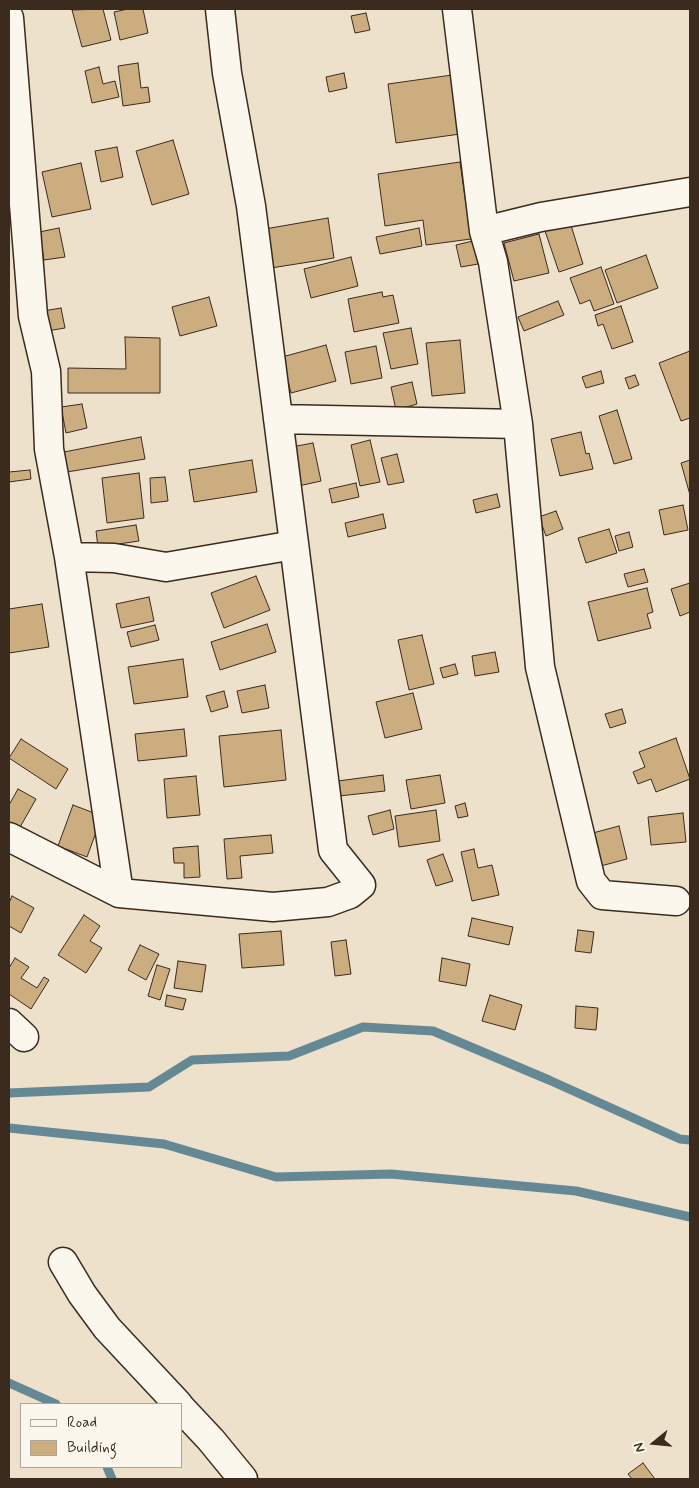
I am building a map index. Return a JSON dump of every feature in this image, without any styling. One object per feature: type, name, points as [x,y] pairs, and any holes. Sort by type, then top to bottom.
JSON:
[{"type":"street","points":[[9,837],[119,893],[273,907],[328,902],[350,894],[361,885],[333,850],[250,206],[227,73],[220,9]]},
{"type":"street","points":[[457,9],[484,231],[493,262],[518,424],[540,667],[591,881],[602,895],[676,901]]},
{"type":"street","points":[[9,18],[33,316],[46,371],[49,449],[69,557],[119,893]]},
{"type":"street","points":[[484,231],[541,217],[690,192]]},
{"type":"street","points":[[278,419],[518,424]]},
{"type":"street","points":[[69,557],[114,558],[166,567],[294,545]]},
{"type":"street","points":[[63,1262],[82,1294],[107,1328],[177,1403]]},
{"type":"street","points":[[182,1409],[211,1440],[242,1479]]},
{"type":"building","points":[[103,9],[111,40],[82,47],[72,10]]},
{"type":"building","points":[[128,9],[143,9],[148,33],[120,40],[114,12]]},
{"type":"building","points":[[366,13],[370,30],[355,33],[351,16]]},
{"type":"building","points":[[138,63],[141,88],[148,87],[150,102],[123,106],[118,66]]},
{"type":"building","points":[[99,67],[103,84],[115,81],[119,97],[92,103],[85,71]]},
{"type":"building","points":[[344,73],[347,88],[329,92],[326,77]]},
{"type":"building","points":[[452,75],[460,134],[396,143],[388,84]]},
{"type":"building","points":[[173,140],[189,194],[152,205],[136,151]]},
{"type":"building","points":[[117,147],[123,177],[101,182],[95,151]]},
{"type":"building","points":[[460,162],[471,239],[426,245],[423,220],[385,226],[378,174]]},
{"type":"building","points":[[81,163],[91,209],[52,217],[42,172]]},
{"type":"building","points":[[328,218],[334,258],[271,268],[265,229]]},
{"type":"building","points":[[570,222],[583,264],[559,272],[545,231]]},
{"type":"building","points":[[59,228],[65,257],[44,260],[39,232]]},
{"type":"building","points":[[419,228],[422,246],[380,254],[376,237]]},
{"type":"building","points":[[539,234],[549,273],[514,281],[504,243]]},
{"type":"building","points":[[473,241],[478,264],[461,267],[456,245]]},
{"type":"building","points":[[646,255],[658,288],[617,303],[605,270]]},
{"type":"building","points":[[351,257],[358,286],[311,298],[304,269]]},
{"type":"building","points":[[601,267],[614,304],[594,311],[590,300],[580,304],[570,278]]},
{"type":"building","points":[[382,292],[383,297],[393,295],[399,323],[354,332],[348,299]]},
{"type":"building","points":[[209,297],[217,326],[180,336],[172,307]]},
{"type":"building","points":[[558,301],[564,315],[524,331],[518,317]]},
{"type":"building","points":[[621,306],[633,342],[612,349],[603,324],[598,326],[595,315]]},
{"type":"building","points":[[61,308],[65,328],[47,331],[43,311]]},
{"type":"building","points":[[411,328],[418,364],[391,369],[383,333]]},
{"type":"building","points":[[125,337],[160,338],[160,393],[68,393],[68,368],[126,369]]},
{"type":"building","points":[[460,340],[465,393],[432,396],[426,343]]},
{"type":"building","points":[[326,345],[336,381],[291,393],[282,357]]},
{"type":"building","points":[[376,346],[382,378],[351,384],[345,352]]},
{"type":"building","points":[[690,351],[690,418],[681,421],[659,363]]},
{"type":"building","points":[[601,371],[604,383],[586,388],[582,377]]},
{"type":"building","points":[[635,375],[639,385],[629,389],[625,378]]},
{"type":"building","points":[[412,382],[417,404],[396,410],[391,387]]},
{"type":"building","points":[[82,404],[87,428],[66,433],[61,407]]},
{"type":"building","points":[[617,410],[632,459],[614,464],[599,416]]},
{"type":"building","points":[[581,432],[586,454],[589,453],[593,469],[560,476],[551,439]]},
{"type":"building","points":[[141,437],[145,459],[67,472],[64,452]]},
{"type":"building","points":[[370,440],[380,482],[360,486],[351,445]]},
{"type":"building","points":[[313,443],[321,481],[294,487],[286,448]]},
{"type":"building","points":[[397,454],[404,482],[388,485],[381,458]]},
{"type":"building","points":[[252,460],[257,492],[194,502],[189,470]]},
{"type":"building","points":[[690,460],[690,495],[681,463]]},
{"type":"building","points":[[30,470],[31,479],[9,482],[9,472]]},
{"type":"building","points":[[139,473],[144,518],[107,523],[102,478]]},
{"type":"building","points":[[165,477],[168,501],[151,503],[150,478]]},
{"type":"building","points":[[356,483],[359,497],[332,503],[329,489]]},
{"type":"building","points":[[497,494],[500,507],[476,513],[473,500]]},
{"type":"building","points":[[683,505],[688,530],[664,535],[659,510]]},
{"type":"building","points":[[556,511],[563,529],[546,536],[539,517]]},
{"type":"building","points":[[383,514],[386,528],[348,537],[345,523]]},
{"type":"building","points":[[136,525],[139,541],[98,547],[96,531]]},
{"type":"building","points":[[609,529],[617,553],[586,563],[578,538]]},
{"type":"building","points":[[629,532],[633,547],[619,551],[615,536]]},
{"type":"building","points":[[644,569],[648,582],[628,587],[624,574]]},
{"type":"building","points":[[256,576],[270,610],[224,628],[211,593]]},
{"type":"building","points":[[690,583],[690,612],[680,616],[671,589]]},
{"type":"building","points":[[647,588],[653,612],[647,614],[651,628],[598,641],[588,602]]},
{"type":"building","points":[[149,597],[154,621],[121,628],[116,604]]},
{"type":"building","points":[[42,604],[49,647],[9,653],[9,609]]},
{"type":"building","points":[[267,624],[276,652],[220,670],[211,642]]},
{"type":"building","points":[[155,625],[159,640],[131,647],[127,632]]},
{"type":"building","points":[[422,635],[434,684],[409,690],[398,640]]},
{"type":"building","points":[[495,652],[499,672],[475,676],[472,656]]},
{"type":"building","points":[[183,659],[188,697],[134,704],[128,667]]},
{"type":"building","points":[[455,664],[458,674],[443,678],[440,668]]},
{"type":"building","points":[[265,685],[269,708],[242,713],[237,691]]},
{"type":"building","points":[[224,691],[228,707],[211,712],[206,696]]},
{"type":"building","points":[[413,693],[422,729],[385,738],[376,702]]},
{"type":"building","points":[[622,709],[626,723],[610,728],[605,714]]},
{"type":"building","points":[[184,729],[187,756],[138,761],[135,734]]},
{"type":"building","points":[[281,730],[286,780],[224,787],[219,736]]},
{"type":"building","points":[[676,738],[690,779],[656,792],[651,779],[638,784],[633,772],[645,767],[639,752]]},
{"type":"building","points":[[21,739],[68,769],[56,789],[9,758]]},
{"type":"building","points":[[383,775],[385,791],[339,796],[338,781]]},
{"type":"building","points":[[440,775],[445,803],[411,809],[406,780]]},
{"type":"building","points":[[196,776],[200,815],[167,818],[164,779]]},
{"type":"building","points":[[18,789],[36,799],[19,829],[9,823],[9,805]]},
{"type":"building","points":[[465,803],[468,816],[458,818],[455,806]]},
{"type":"building","points":[[73,805],[102,816],[87,857],[58,846]]},
{"type":"building","points":[[390,810],[394,829],[373,835],[368,816]]},
{"type":"building","points":[[436,810],[440,841],[399,847],[395,816]]},
{"type":"building","points":[[683,813],[686,842],[651,845],[648,817]]},
{"type":"building","points":[[619,826],[627,859],[597,867],[589,834]]},
{"type":"building","points":[[271,835],[273,853],[240,856],[242,878],[227,879],[224,839]]},
{"type":"building","points":[[198,846],[200,877],[184,878],[184,863],[174,863],[173,848]]},
{"type":"building","points":[[474,849],[478,868],[492,865],[499,895],[472,901],[461,852]]},
{"type":"building","points":[[443,854],[453,881],[436,886],[427,860]]},
{"type":"building","points":[[12,896],[34,908],[21,933],[9,926],[9,903]]},
{"type":"building","points":[[84,915],[100,926],[90,941],[102,948],[86,973],[58,955]]},
{"type":"building","points":[[472,918],[513,927],[509,945],[468,936]]},
{"type":"building","points":[[578,930],[594,932],[591,953],[575,951]]},
{"type":"building","points":[[281,931],[284,965],[242,968],[239,934]]},
{"type":"building","points":[[346,940],[351,974],[335,976],[331,942]]},
{"type":"building","points":[[140,945],[159,954],[146,980],[128,970]]},
{"type":"building","points":[[15,958],[29,967],[21,978],[37,988],[44,977],[49,980],[31,1009],[9,994],[9,968]]},
{"type":"building","points":[[442,958],[470,964],[466,986],[439,981]]},
{"type":"building","points":[[178,961],[206,965],[202,992],[174,988]]},
{"type":"building","points":[[157,965],[170,969],[160,1000],[148,996]]},
{"type":"building","points":[[167,995],[186,999],[183,1010],[165,1006]]},
{"type":"building","points":[[490,995],[522,1005],[515,1030],[482,1021]]},
{"type":"building","points":[[576,1006],[598,1008],[596,1030],[575,1028]]},
{"type":"building","points":[[643,1463],[655,1479],[632,1479],[628,1474]]},
{"type":"waterway","points":[[9,1093],[149,1087],[192,1060],[289,1056],[363,1027],[433,1031],[549,1080],[680,1139],[690,1140]]},
{"type":"waterway","points":[[9,1128],[164,1144],[276,1177],[391,1174],[576,1191],[690,1217]]},
{"type":"waterway","points":[[9,1383],[54,1403]]},
{"type":"waterway","points":[[107,1468],[112,1479]]}]
